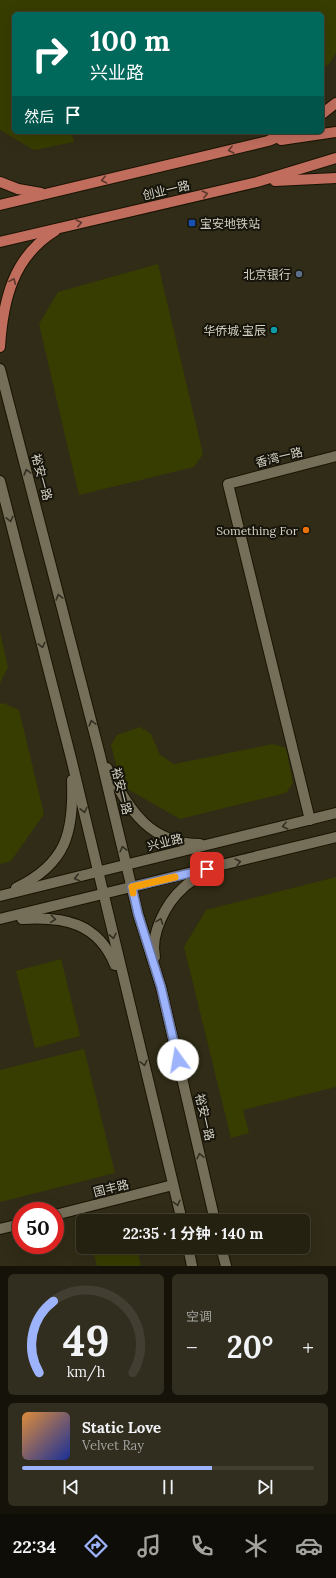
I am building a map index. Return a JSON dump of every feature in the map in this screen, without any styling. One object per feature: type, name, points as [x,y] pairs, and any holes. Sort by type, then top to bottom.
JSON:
[{"type":"main road","points":[[324,112],[336,103]]},
{"type":"main road","points":[[324,134],[336,132]]},
{"type":"main road","name":"创业一路","points":[[0,205],[268,141],[285,134]]},
{"type":"main road","points":[[268,141],[321,134]]},
{"type":"main road","name":"创业一路","points":[[0,242],[257,182],[336,158]]},
{"type":"main road","points":[[257,182],[336,178]]},
{"type":"main road","points":[[0,182],[23,190],[49,193]]},
{"type":"main road","points":[[0,347],[7,295],[18,270],[32,250],[62,227]]},
{"type":"main road","name":"裕安一路","points":[[0,369],[100,755],[138,914],[161,987],[213,1214]]},
{"type":"main road","name":"香湾一路","points":[[310,820],[228,484],[336,456]]},
{"type":"main road","points":[[0,481],[71,758],[180,1214]]},
{"type":"main road","points":[[100,755],[125,800],[138,818],[147,826],[165,838],[178,842],[212,844]]},
{"type":"main road","points":[[0,895],[27,883],[40,875],[56,860],[62,851],[67,838],[70,822],[73,791],[71,758]]},
{"type":"main road","name":"兴业路","points":[[0,895],[98,873],[336,813]]},
{"type":"main road","points":[[0,920],[336,838]]},
{"type":"main road","points":[[161,987],[154,954],[156,935],[161,918],[174,897],[184,887],[196,878],[220,866]]},
{"type":"main road","points":[[0,920],[35,918],[54,919],[72,922],[84,927],[95,934],[112,957],[127,994]]},
{"type":"main road","name":"国丰路","points":[[64,1213],[173,1186]]},
{"type":"main road","points":[[0,1229],[12,1226]]},
{"type":"main road","points":[[189,1254],[192,1266]]},
{"type":"main road","points":[[223,1254],[226,1266]]},
{"type":"green space","points":[[0,0],[336,0],[336,53],[329,64],[324,68],[324,12],[12,12],[12,134],[72,134],[74,142],[34,150],[0,130]]},
{"type":"green space","points":[[158,264],[203,454],[194,467],[79,495],[39,324],[58,292]]},
{"type":"green space","points":[[0,632],[8,667],[0,683]]},
{"type":"green space","points":[[3,703],[19,710],[44,814],[11,861],[0,864],[0,704]]},
{"type":"green space","points":[[140,727],[151,734],[160,755],[174,764],[273,744],[286,748],[293,783],[286,793],[180,819],[122,786],[111,745],[117,735]]},
{"type":"green space","points":[[336,877],[336,1087],[243,1110],[249,1133],[231,1138],[184,947],[206,910]]},
{"type":"green space","points":[[61,959],[80,1036],[35,1048],[16,971]]},
{"type":"green space","points":[[84,1049],[115,1173],[0,1202],[0,1070]]},
{"type":"green space","points":[[94,1254],[138,1254],[141,1266],[97,1266]]},
{"type":"slow traffic","points":[[133,893],[132,887],[175,877]]},
{"type":"place","name":"宝安地铁站","points":[[192,223]]},
{"type":"place","name":"北京银行","points":[[299,274]]},
{"type":"place","name":"华侨城·宝辰","points":[[274,330]]},
{"type":"place","name":"Something For","points":[[306,530]]},
{"type":"route","points":[[178,1060],[161,987],[138,914],[132,887],[207,869]]}]
